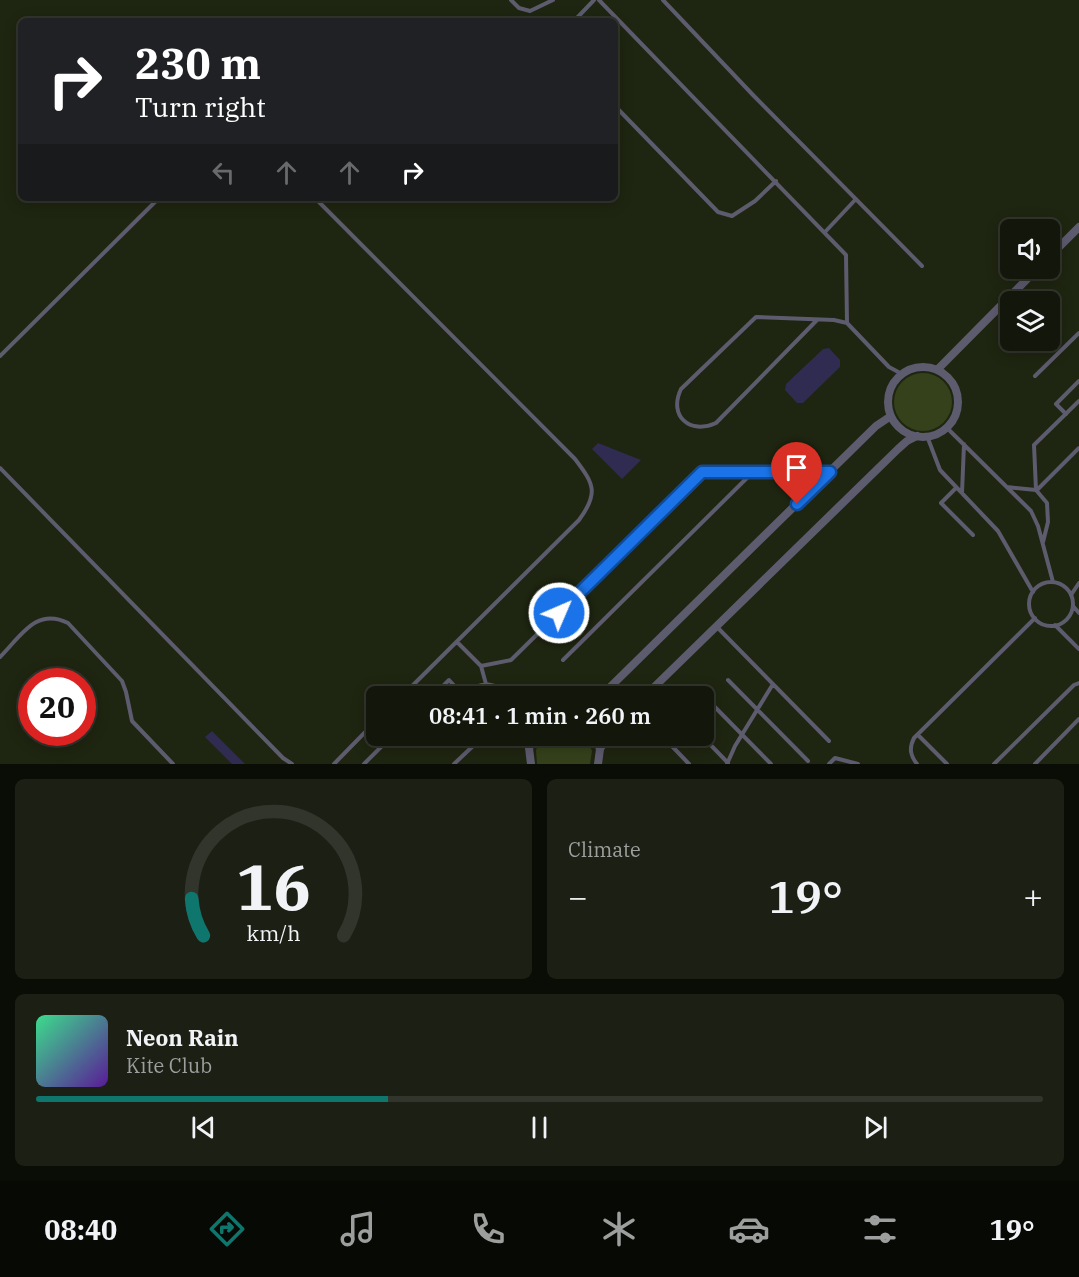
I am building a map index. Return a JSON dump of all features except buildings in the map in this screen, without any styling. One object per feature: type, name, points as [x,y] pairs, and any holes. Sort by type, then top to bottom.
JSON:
[{"type":"street","points":[[1060,246],[1077,230]]},
{"type":"street","points":[[937,370],[1027,279]]},
{"type":"street","points":[[925,367],[937,370],[954,385],[957,407],[954,418],[946,428],[938,433],[917,436],[906,432],[891,416],[888,405],[889,393],[894,382],[913,368],[925,367]]},
{"type":"street","points":[[611,686],[876,426],[891,416]]},
{"type":"street","points":[[655,686],[906,441],[917,436]]},
{"type":"street","points":[[530,746],[531,764]]},
{"type":"street","points":[[598,764],[602,746]]},
{"type":"lane","points":[[512,0],[519,8],[530,11],[553,0]]},
{"type":"lane","points":[[577,18],[596,0],[614,18]]},
{"type":"lane","points":[[663,0],[922,266]]},
{"type":"lane","points":[[618,22],[846,255],[848,323]]},
{"type":"lane","points":[[618,109],[718,212],[732,216],[740,213],[776,181]]},
{"type":"lane","points":[[825,232],[856,199]]},
{"type":"lane","points":[[0,356],[156,201]]},
{"type":"lane","points":[[318,201],[576,459],[588,476],[593,489],[591,505],[579,520],[412,686]]},
{"type":"lane","points":[[817,320],[716,423],[706,428],[695,427],[683,422],[677,411],[676,399],[681,389],[756,317],[834,320],[848,323],[889,367],[902,374]]},
{"type":"lane","points":[[1035,376],[1079,333]]},
{"type":"lane","points":[[1066,414],[1056,404],[1079,381]]},
{"type":"lane","points":[[1043,543],[1048,522],[1047,503],[1036,490],[1034,445],[1079,401]]},
{"type":"lane","points":[[946,428],[964,443],[1031,512],[1038,526],[1053,582]]},
{"type":"lane","points":[[927,436],[940,470],[998,531],[1033,592]]},
{"type":"lane","points":[[962,494],[964,443]]},
{"type":"lane","points":[[1036,490],[1079,448]]},
{"type":"lane","points":[[0,468],[283,758],[292,764]]},
{"type":"lane","points":[[481,666],[511,660],[702,472],[830,472]]},
{"type":"lane","points":[[563,660],[753,473]]},
{"type":"lane","points":[[1006,487],[1036,490]]},
{"type":"lane","points":[[957,488],[941,503],[973,535]]},
{"type":"lane","points":[[1073,606],[1065,621],[1055,626],[1044,625],[1035,618],[1030,603],[1033,592],[1042,585],[1053,582],[1064,586],[1071,595],[1073,606],[1079,613]]},
{"type":"lane","points":[[1071,595],[1079,583]]},
{"type":"lane","points":[[0,657],[34,622],[45,617],[58,618],[68,623],[122,681],[132,721],[173,764]]},
{"type":"lane","points":[[917,764],[912,758],[910,745],[918,735],[1035,618]]},
{"type":"lane","points":[[716,626],[829,741]]},
{"type":"lane","points":[[1055,626],[1079,649]]},
{"type":"lane","points":[[457,642],[481,666],[486,684]]},
{"type":"lane","points":[[443,686],[449,680],[454,686]]},
{"type":"lane","points":[[728,680],[808,761]]},
{"type":"lane","points":[[994,764],[1074,685],[1079,683]]},
{"type":"lane","points":[[478,686],[486,684],[495,686]]},
{"type":"lane","points":[[711,746],[728,764],[742,735],[773,684]]},
{"type":"lane","points":[[714,706],[771,764]]},
{"type":"lane","points":[[1035,764],[1079,719]]},
{"type":"lane","points":[[334,764],[366,731]]},
{"type":"lane","points":[[918,735],[947,764]]},
{"type":"lane","points":[[364,764],[382,746]]},
{"type":"lane","points":[[454,764],[471,746]]},
{"type":"lane","points":[[672,746],[689,764]]},
{"type":"lane","points":[[829,764],[835,758],[858,764]]},
{"type":"shaded area","points":[[0,0],[1079,0],[1079,764],[0,764]]},
{"type":"shaded area","points":[[829,348],[840,360],[840,367],[803,403],[797,403],[785,390],[786,384],[823,349]]},
{"type":"shaded area","points":[[923,373],[939,378],[947,386],[952,402],[947,418],[939,426],[923,431],[907,426],[899,418],[894,402],[899,386],[907,378]]},
{"type":"shaded area","points":[[598,443],[641,460],[622,479],[592,449]]},
{"type":"shaded area","points":[[212,731],[245,764],[232,764],[205,737]]},
{"type":"shaded area","points":[[538,746],[590,746],[592,751],[590,764],[537,764]]},
{"type":"route","points":[[559,613],[702,472],[830,472],[797,504]]}]
